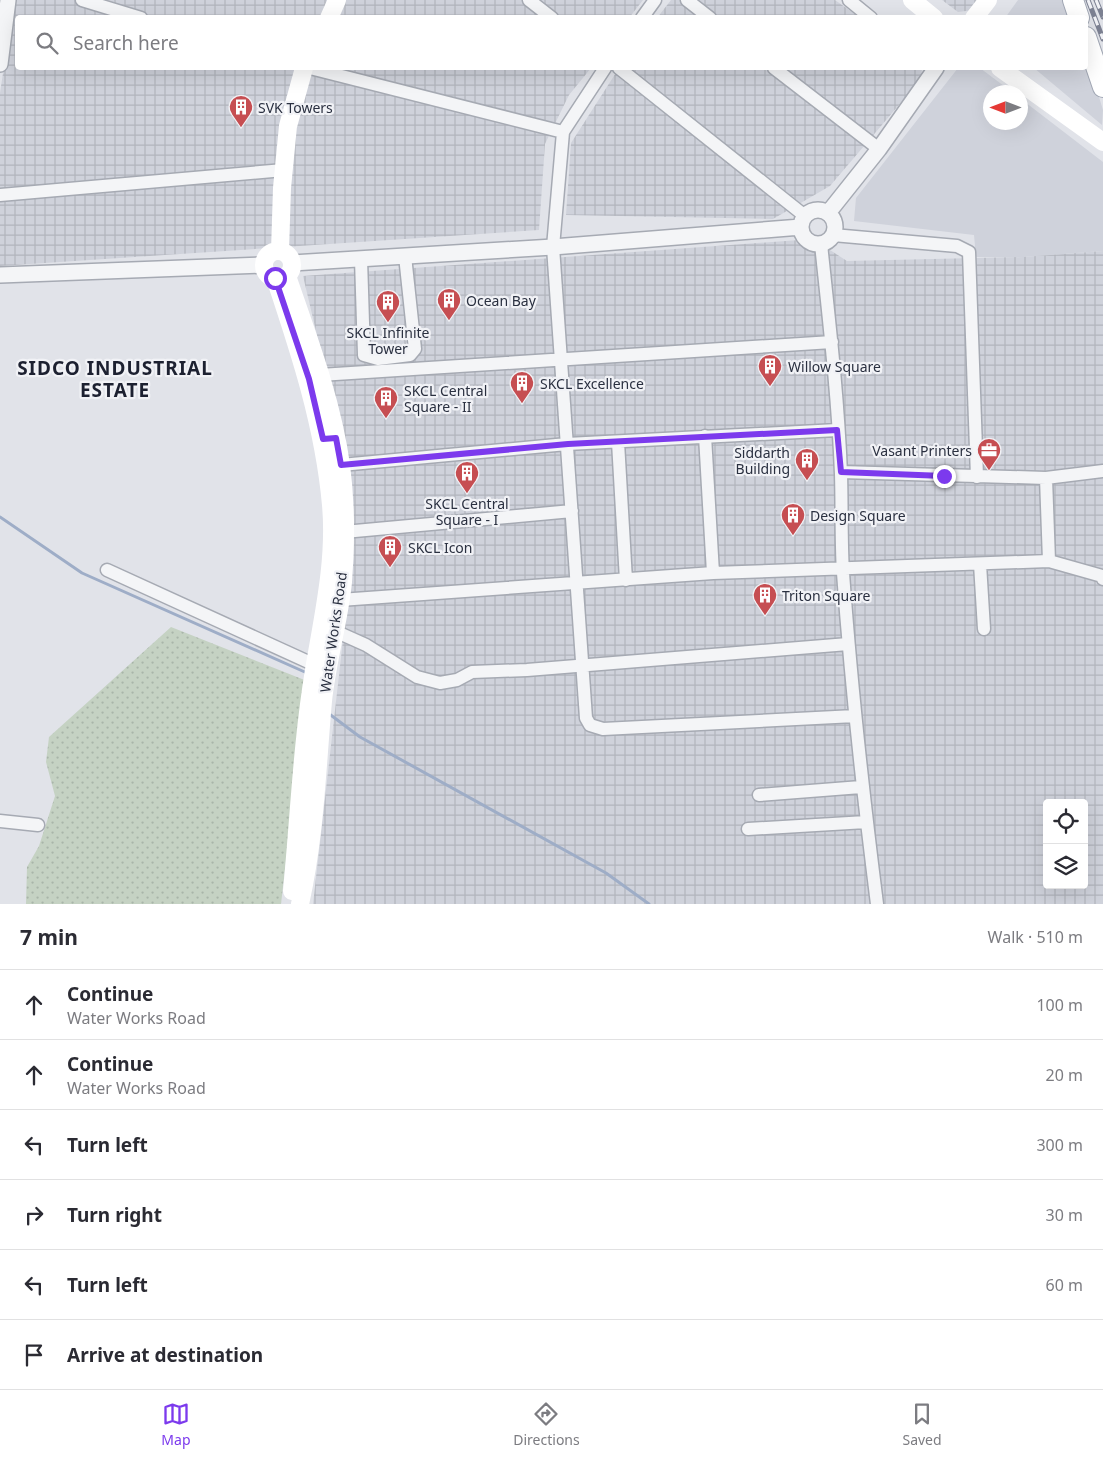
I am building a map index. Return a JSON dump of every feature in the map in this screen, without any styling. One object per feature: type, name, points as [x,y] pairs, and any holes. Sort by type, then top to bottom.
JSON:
[{"type":"main road","points":[[330,15],[338,0]]},
{"type":"main road","points":[[912,0],[930,15]]},
{"type":"main road","points":[[976,15],[988,0]]},
{"type":"main road","points":[[1073,0],[1078,15]]},
{"type":"main road","points":[[1088,43],[1103,87]]},
{"type":"main road","points":[[280,267],[284,170],[288,126],[303,70]]},
{"type":"main road","points":[[1003,70],[1103,142]]},
{"type":"main road","name":"Water Works Road","points":[[280,267],[320,375],[329,439],[332,525],[328,628],[319,677],[289,904]]},
{"type":"main road","name":"Water Works Road","points":[[280,267],[309,379],[329,439],[341,465],[344,532],[340,600],[328,628]]},
{"type":"main road","name":"Water Works Road","points":[[300,904],[310,838],[319,677]]},
{"type":"street","points":[[0,64],[8,0]]},
{"type":"street","points":[[82,0],[131,15]]},
{"type":"street","points":[[528,0],[548,15]]},
{"type":"street","points":[[644,15],[655,0]]},
{"type":"street","points":[[687,0],[706,15]]},
{"type":"street","points":[[849,0],[867,15]]},
{"type":"street","points":[[318,70],[563,132]]},
{"type":"street","points":[[604,70],[563,132],[553,247],[586,718],[590,725],[596,728],[855,716]]},
{"type":"street","points":[[0,274],[280,267],[361,259],[553,247],[803,222],[814,210],[828,213],[835,224],[833,235],[826,242],[820,244],[805,238],[803,222],[621,70]]},
{"type":"street","points":[[777,70],[879,149]]},
{"type":"street","points":[[828,213],[879,149],[934,70]]},
{"type":"street","points":[[0,195],[284,170]]},
{"type":"street","points":[[833,235],[957,246],[969,252],[977,477]]},
{"type":"street","points":[[820,244],[832,342],[841,472],[843,570],[848,644],[861,787],[877,904]]},
{"type":"street","points":[[361,259],[364,355],[378,359],[410,355],[416,349],[405,256]]},
{"type":"street","points":[[320,375],[832,342]]},
{"type":"street","points":[[341,465],[568,444],[837,430]]},
{"type":"street","points":[[705,436],[713,573]]},
{"type":"street","points":[[618,442],[626,580]]},
{"type":"street","points":[[841,472],[1046,478],[1103,471]]},
{"type":"street","points":[[1046,478],[1050,562]]},
{"type":"street","points":[[344,532],[572,511]]},
{"type":"street","points":[[340,600],[713,573],[1050,562],[1102,576],[1103,579]]},
{"type":"street","points":[[980,564],[984,629]]},
{"type":"street","points":[[107,570],[319,677]]},
{"type":"street","points":[[328,628],[366,645],[417,677],[440,683],[457,680],[472,672],[848,644]]},
{"type":"street","points":[[759,795],[861,787]]},
{"type":"street","points":[[0,821],[38,825]]},
{"type":"street","points":[[748,829],[866,822]]},
{"type":"shaded area","points":[[14,0],[643,0],[631,15],[15,15],[15,70],[589,70],[569,95],[545,144],[539,230],[0,266],[0,93]]},
{"type":"shaded area","points":[[671,0],[835,0],[856,15],[659,15]]},
{"type":"shaded area","points":[[942,0],[982,0],[974,10],[958,12]]},
{"type":"shaded area","points":[[1018,0],[1068,0],[1073,15],[1007,15]]},
{"type":"shaded area","points":[[1088,61],[1103,110],[1102,125],[1036,70],[1088,70]]},
{"type":"shaded area","points":[[618,70],[922,70],[921,79],[830,186],[773,219],[566,215],[571,143]]},
{"type":"shaded area","points":[[956,70],[983,70],[1003,85],[983,85],[983,130],[1028,130],[1028,104],[1103,162],[1103,251],[1023,257],[976,257],[974,235],[854,221],[856,198]]},
{"type":"shaded area","points":[[813,239],[847,261],[1023,257],[1103,251],[1103,904],[313,904],[354,543],[350,475],[303,276]]},
{"type":"green space","points":[[171,627],[307,681],[281,904],[26,904],[27,867],[39,846],[55,796],[46,762],[49,737]]},
{"type":"waterway","points":[[0,517],[82,573],[307,673]]},
{"type":"waterway","points":[[328,713],[360,737],[606,873],[649,904]]},
{"type":"railway","points":[[1088,0],[1103,39]]},
{"type":"railway","points":[[1096,0],[1103,17]]},
{"type":"place","name":"SVK Towers","points":[[241,128]]},
{"type":"place","name":"Ocean Bay","points":[[449,321]]},
{"type":"place","name":"SKCL Infinite Tower","points":[[388,323]]},
{"type":"place","name":"Willow Square","points":[[770,387]]},
{"type":"place","name":"SKCL Excellence","points":[[522,404]]},
{"type":"place","name":"SKCL Central Square - II","points":[[386,419]]},
{"type":"place","name":"Vasant Printers","points":[[989,471]]},
{"type":"place","name":"Siddarth Building","points":[[807,481]]},
{"type":"place","name":"SKCL Central Square - I","points":[[467,494]]},
{"type":"place","name":"Design Square","points":[[793,536]]},
{"type":"place","name":"SKCL Icon","points":[[390,568]]},
{"type":"place","name":"Triton Square","points":[[765,616]]},
{"type":"district","name":"SIDCO INDUSTRIAL ESTATE","points":[[115,379]]},
{"type":"route","points":[[275,278],[309,379],[323,439],[336,438],[341,465],[568,444],[837,430],[841,472],[944,476]]}]
